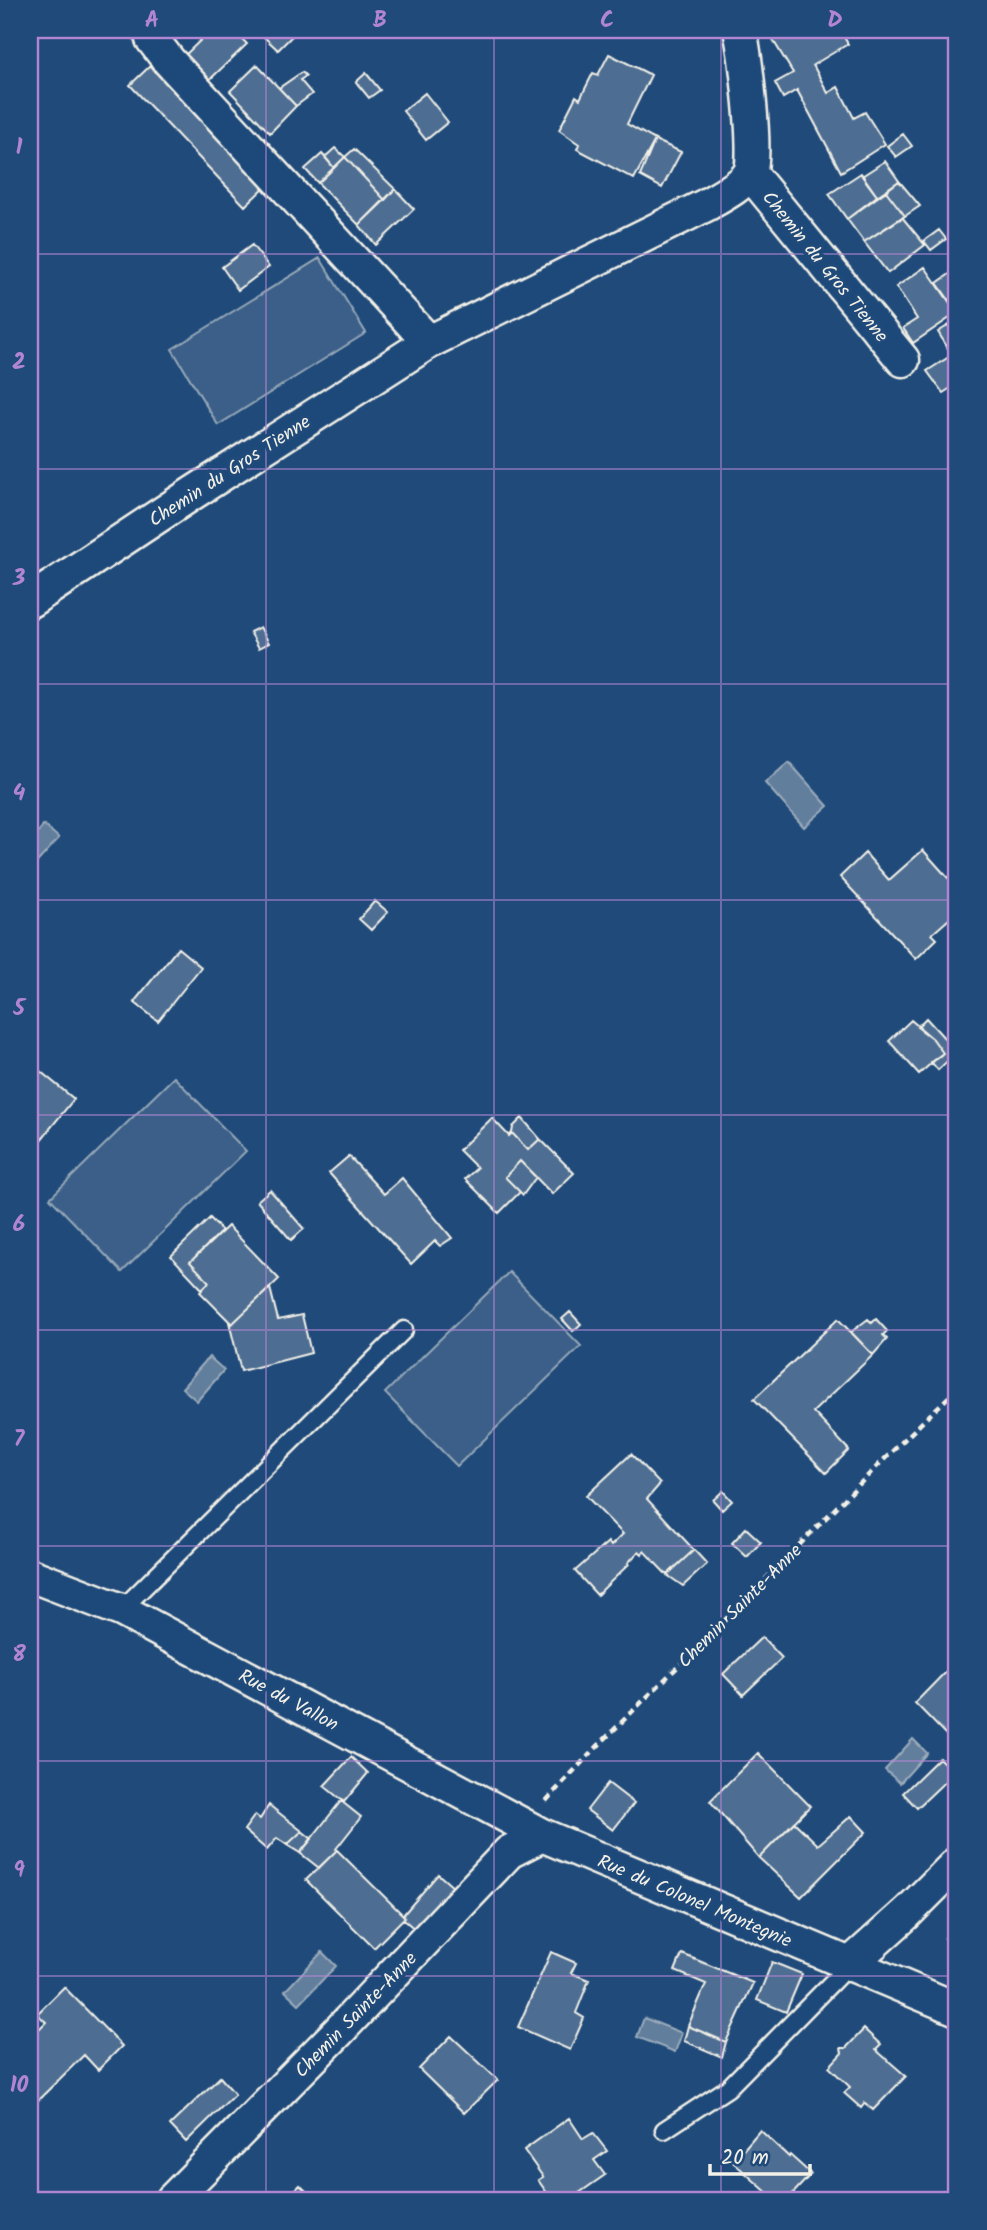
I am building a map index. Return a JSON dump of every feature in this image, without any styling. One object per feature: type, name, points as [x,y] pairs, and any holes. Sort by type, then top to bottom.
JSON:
[{"type":"street","points":[[150,30],[152,39],[169,61],[429,342]]},
{"type":"street","name":"Chemin du Gros Tienne","points":[[30,601],[429,342],[706,205],[733,189],[750,173],[752,158],[751,111],[740,30]]},
{"type":"street","name":"Chemin du Gros Tienne","points":[[750,173],[903,360]]},
{"type":"street","name":"Rue du Vallon","points":[[30,1575],[121,1610],[533,1830]]},
{"type":"street","name":"Rue du Colonel Montegnie","points":[[533,1830],[957,2010]]},
{"type":"street","name":"Chemin Sainte-Anne","points":[[172,2200],[533,1830]]},
{"type":"street","points":[[849,1965],[957,1864]]},
{"type":"lane","points":[[121,1610],[404,1330]]},
{"type":"lane","points":[[664,2130],[728,2088],[849,1965]]},
{"type":"path","name":"Chemin Sainte-Anne","points":[[533,1830],[582,1761],[957,1389]]},
{"type":"shaded area","points":[[320,258],[366,333],[218,425],[172,349]]},
{"type":"shaded area","points":[[789,762],[828,806],[804,827],[765,783]]},
{"type":"shaded area","points":[[44,825],[59,838],[31,869],[30,841]]},
{"type":"shaded area","points":[[174,1077],[246,1151],[122,1272],[50,1198]]},
{"type":"shaded area","points":[[509,1272],[581,1346],[457,1466],[385,1393]]},
{"type":"shaded area","points":[[209,1357],[224,1370],[197,1401],[182,1388]]},
{"type":"shaded area","points":[[913,1739],[927,1753],[900,1783],[885,1770]]},
{"type":"shaded area","points":[[322,1952],[336,1966],[299,2004],[285,1991]]},
{"type":"shaded area","points":[[644,2018],[682,2033],[675,2052],[637,2037]]},
{"type":"building","points":[[211,30],[233,30],[247,44],[202,87],[178,62]]},
{"type":"building","points":[[272,30],[298,30],[278,50],[264,37]]},
{"type":"building","points":[[790,30],[840,30],[848,44],[813,65],[828,93],[838,87],[854,118],[865,112],[885,144],[841,172],[797,90],[783,98],[775,83],[793,73],[773,40]]},
{"type":"building","points":[[609,54],[651,75],[627,124],[655,140],[634,179],[577,149],[579,144],[559,130],[576,96],[580,99],[593,73],[598,75]]},
{"type":"building","points":[[257,65],[296,106],[270,133],[230,91]]},
{"type":"building","points":[[150,66],[176,94],[179,90],[269,183],[245,206],[130,85]]},
{"type":"building","points":[[302,72],[306,76],[300,80],[312,94],[296,106],[279,88]]},
{"type":"building","points":[[366,73],[380,90],[369,98],[356,82]]},
{"type":"building","points":[[425,93],[448,122],[426,140],[403,111]]},
{"type":"building","points":[[903,134],[912,146],[896,157],[887,146]]},
{"type":"building","points":[[655,140],[681,152],[662,188],[640,176]]},
{"type":"building","points":[[335,148],[345,157],[334,168],[325,157]]},
{"type":"building","points":[[354,149],[395,189],[385,200],[345,157]]},
{"type":"building","points":[[322,154],[334,168],[318,183],[305,169]]},
{"type":"building","points":[[345,157],[385,200],[359,225],[318,183]]},
{"type":"building","points":[[885,161],[899,181],[877,196],[862,176]]},
{"type":"building","points":[[861,173],[877,196],[847,219],[829,194]]},
{"type":"building","points":[[899,181],[920,206],[905,216],[886,191]]},
{"type":"building","points":[[395,189],[414,209],[376,245],[359,225]]},
{"type":"building","points":[[886,191],[905,216],[864,242],[847,219]]},
{"type":"building","points":[[902,217],[925,245],[888,273],[864,242]]},
{"type":"building","points":[[939,230],[946,239],[931,250],[924,241]]},
{"type":"building","points":[[252,245],[269,267],[238,290],[222,267]]},
{"type":"building","points":[[925,267],[957,313],[913,343],[903,328],[917,319],[896,287]]},
{"type":"building","points":[[954,271],[957,276],[957,305],[954,307],[937,283]]},
{"type":"building","points":[[957,320],[957,384],[943,393],[927,371],[952,355],[938,332]]},
{"type":"building","points":[[260,627],[269,643],[259,648],[250,632]]},
{"type":"building","points":[[923,850],[948,878],[957,870],[957,912],[932,934],[937,939],[916,959],[840,877],[865,853],[889,880]]},
{"type":"building","points":[[375,901],[388,912],[371,930],[359,919]]},
{"type":"building","points":[[178,948],[201,967],[158,1021],[134,1002]]},
{"type":"building","points":[[926,1018],[957,1052],[938,1070],[931,1062],[943,1053],[933,1039],[917,1027]]},
{"type":"building","points":[[911,1020],[933,1039],[943,1053],[919,1074],[889,1041]]},
{"type":"building","points":[[35,1067],[74,1099],[32,1151],[30,1074]]},
{"type":"building","points":[[492,1118],[509,1136],[512,1133],[528,1150],[540,1139],[574,1173],[552,1194],[520,1161],[505,1177],[520,1192],[499,1213],[465,1179],[477,1168],[459,1150]]},
{"type":"building","points":[[522,1118],[540,1139],[528,1150],[512,1133],[513,1127]]},
{"type":"building","points":[[349,1156],[384,1194],[402,1178],[452,1238],[440,1246],[435,1241],[411,1264],[329,1173]]},
{"type":"building","points":[[520,1161],[536,1177],[523,1195],[505,1177]]},
{"type":"building","points":[[270,1190],[304,1229],[291,1240],[257,1201]]},
{"type":"building","points":[[210,1218],[222,1231],[190,1262],[209,1282],[202,1289],[171,1256]]},
{"type":"building","points":[[228,1226],[279,1279],[232,1324],[200,1292],[209,1282],[190,1262]]},
{"type":"building","points":[[270,1288],[278,1320],[302,1315],[311,1353],[241,1371],[229,1322],[232,1324]]},
{"type":"building","points":[[570,1312],[581,1324],[573,1331],[562,1319]]},
{"type":"building","points":[[838,1319],[873,1355],[813,1412],[849,1450],[826,1473],[754,1399]]},
{"type":"building","points":[[868,1319],[872,1323],[876,1319],[887,1331],[883,1335],[887,1339],[873,1355],[851,1332]]},
{"type":"building","points":[[631,1454],[660,1484],[647,1499],[694,1550],[667,1575],[644,1551],[642,1554],[639,1551],[597,1595],[575,1571],[608,1542],[611,1546],[623,1534],[586,1496]]},
{"type":"building","points":[[723,1491],[732,1501],[722,1510],[713,1500]]},
{"type":"building","points":[[746,1528],[761,1542],[747,1557],[732,1543]]},
{"type":"building","points":[[694,1550],[707,1564],[683,1586],[667,1575]]},
{"type":"building","points":[[762,1637],[782,1658],[743,1695],[723,1674]]},
{"type":"building","points":[[957,1660],[957,1742],[955,1744],[915,1703]]},
{"type":"building","points":[[758,1753],[810,1806],[759,1858],[710,1801]]},
{"type":"building","points":[[351,1757],[368,1773],[344,1802],[324,1786]]},
{"type":"building","points":[[939,1758],[954,1773],[917,1808],[903,1793]]},
{"type":"building","points":[[608,1783],[634,1803],[613,1830],[587,1810]]},
{"type":"building","points":[[341,1801],[361,1817],[337,1850],[319,1868],[300,1853]]},
{"type":"building","points":[[269,1805],[302,1831],[287,1845],[277,1838],[267,1850],[244,1830],[255,1815],[260,1819]]},
{"type":"building","points":[[851,1816],[866,1832],[801,1897],[759,1858],[794,1822],[818,1845]]},
{"type":"building","points":[[302,1831],[312,1839],[300,1853],[287,1845]]},
{"type":"building","points":[[337,1850],[405,1917],[374,1948],[306,1880]]},
{"type":"building","points":[[438,1874],[454,1888],[417,1931],[403,1919],[403,1915]]},
{"type":"building","points":[[957,1926],[957,1950],[945,1938]]},
{"type":"building","points":[[551,1952],[576,1963],[571,1973],[589,1980],[576,2013],[584,2018],[570,2050],[518,2027]]},
{"type":"building","points":[[682,1954],[753,1983],[726,2042],[688,2026],[706,1984],[675,1971]]},
{"type":"building","points":[[772,1962],[802,1974],[786,2012],[757,2000]]},
{"type":"building","points":[[64,1987],[122,2046],[98,2070],[84,2055],[30,2108],[30,2038],[46,2022],[37,2014]]},
{"type":"building","points":[[688,2026],[726,2042],[722,2057],[684,2041]]},
{"type":"building","points":[[864,2029],[881,2045],[876,2050],[906,2076],[873,2110],[865,2103],[861,2108],[844,2093],[850,2087],[829,2067],[842,2053],[841,2048],[846,2048]]},
{"type":"building","points":[[451,2036],[498,2080],[464,2113],[419,2069]]},
{"type":"building","points":[[220,2077],[235,2094],[186,2142],[170,2125]]},
{"type":"building","points":[[569,2118],[583,2139],[593,2133],[607,2151],[594,2160],[605,2175],[569,2200],[552,2200],[538,2180],[543,2177],[524,2150]]},
{"type":"building","points":[[760,2130],[811,2174],[787,2200],[764,2200],[770,2195],[733,2162]]},
{"type":"building","points":[[300,2185],[315,2200],[285,2200]]}]
